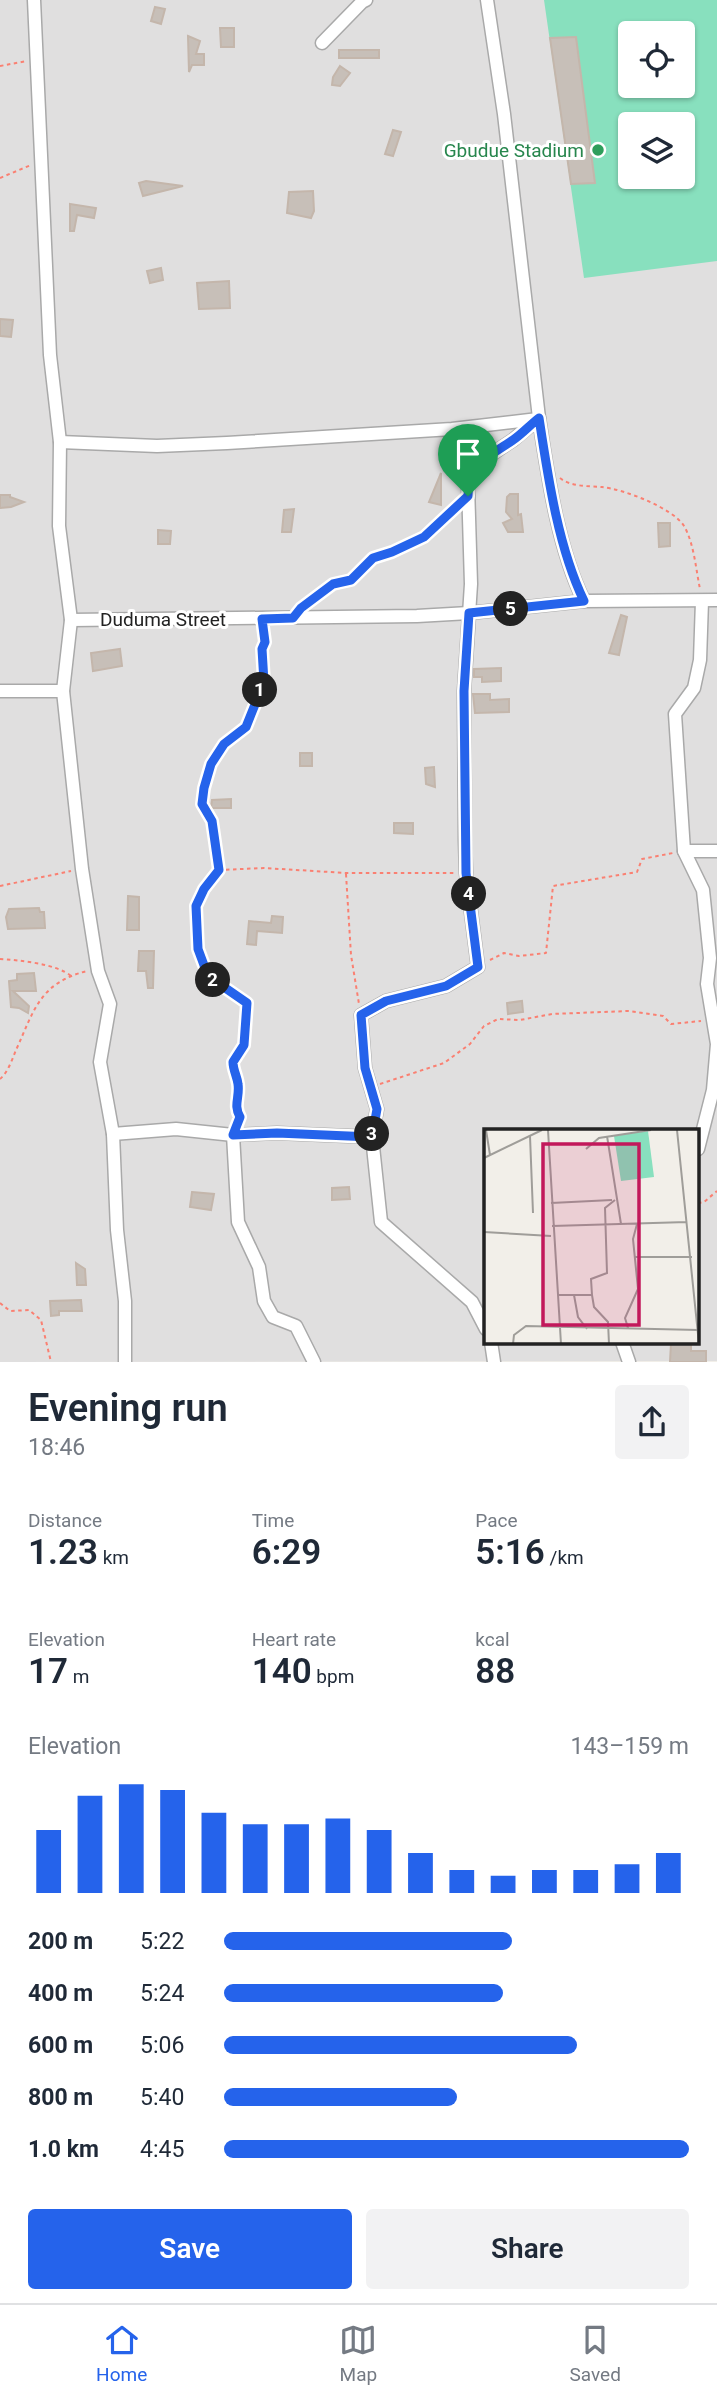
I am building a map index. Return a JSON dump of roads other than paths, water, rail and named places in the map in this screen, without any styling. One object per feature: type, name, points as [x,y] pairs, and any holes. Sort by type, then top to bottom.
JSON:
[{"type":"street","points":[[34,0],[50,355],[60,442],[59,526],[71,620],[63,691],[82,869],[98,971],[110,1004],[100,1062],[113,1134],[117,1230],[125,1301],[125,1362]]},
{"type":"street","points":[[322,43],[366,0]]},
{"type":"street","points":[[487,0],[505,114],[539,418],[566,554],[584,601]]},
{"type":"street","points":[[60,442],[157,446],[227,443],[440,430],[539,418]]},
{"type":"street","points":[[484,1325],[471,1301],[381,1222],[372,1137],[377,1109],[365,1068],[361,1015],[386,1001],[446,986],[478,967],[466,873],[464,691],[471,584],[468,485],[477,464],[513,440],[539,418]]},
{"type":"street","name":"Duduma Street","points":[[71,620],[262,619],[469,613],[584,601],[717,600]]},
{"type":"street","points":[[700,1141],[713,1090],[717,1044],[707,984],[710,958],[703,890],[684,851],[675,714],[694,688],[701,660],[702,601]]},
{"type":"street","points":[[0,691],[63,691]]},
{"type":"street","points":[[684,851],[717,851]]},
{"type":"street","points":[[113,1134],[177,1129],[233,1135],[277,1133],[372,1137]]},
{"type":"street","points":[[233,1135],[238,1222],[259,1266],[264,1301],[273,1317],[296,1326],[314,1362]]},
{"type":"street","points":[[491,1344],[494,1362]]},
{"type":"street","points":[[623,1344],[629,1362]]},
{"type":"place","name":"Gbudue Stadium","points":[[598,150]]}]
